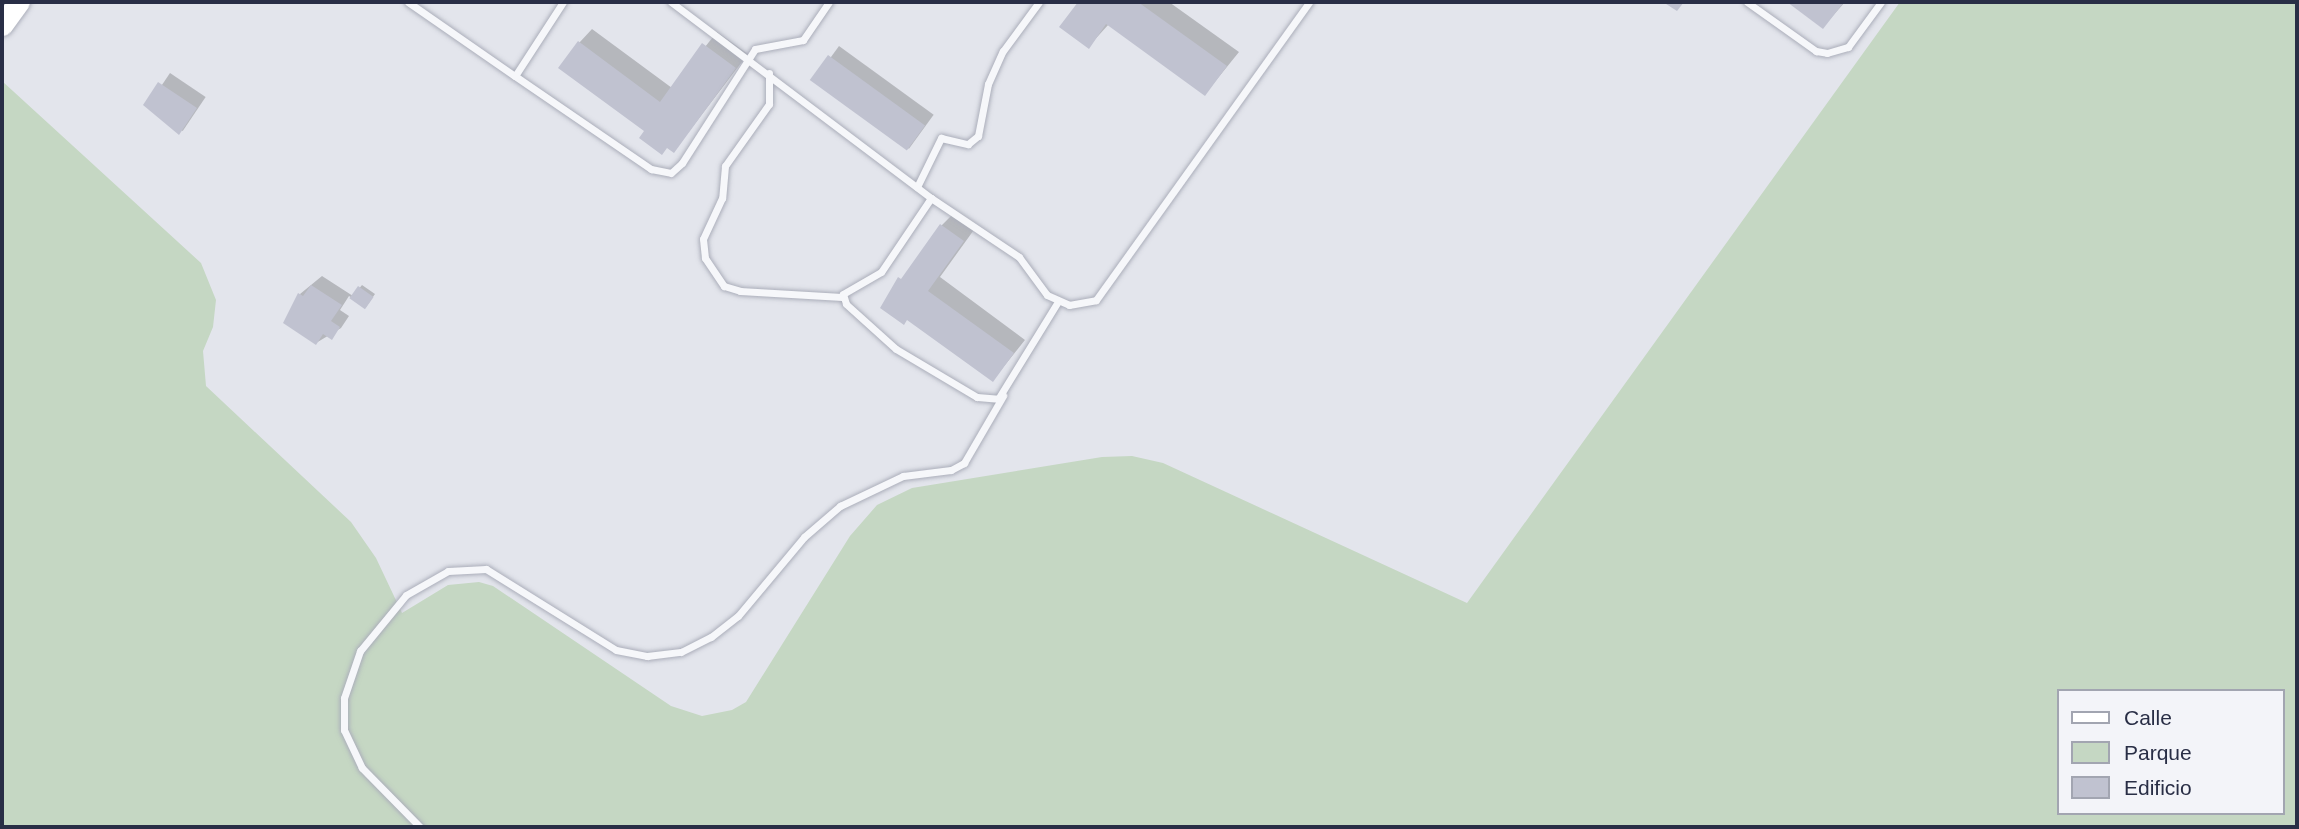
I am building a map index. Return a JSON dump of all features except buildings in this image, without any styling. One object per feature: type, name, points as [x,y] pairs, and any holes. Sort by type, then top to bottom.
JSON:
[{"type":"main road","points":[[2,25],[19,2]]},
{"type":"lane","points":[[408,2],[651,169],[671,173],[682,163],[755,49],[803,40],[829,2]]},
{"type":"lane","points":[[515,76],[563,2]]},
{"type":"lane","points":[[671,2],[749,57],[917,187],[1018,257],[1036,283],[1057,303],[1082,304],[1096,300],[1309,2]]},
{"type":"lane","points":[[917,187],[941,138],[968,144],[978,136],[988,84],[1003,51],[1040,2]]},
{"type":"lane","points":[[1747,2],[1816,51],[1826,53],[1848,47],[1881,2]]},
{"type":"lane","points":[[769,73],[769,104],[725,166],[722,198],[703,239],[705,258],[724,286],[740,291],[842,297],[881,272],[932,198]]},
{"type":"lane","points":[[842,297],[895,349],[976,397],[987,400],[1003,396]]},
{"type":"lane","points":[[420,827],[354,757],[344,722],[348,683],[360,651],[406,595],[448,571],[486,569],[616,650],[647,656],[681,652],[732,621],[804,537],[846,502],[903,476],[951,470],[964,463],[1057,303]]},
{"type":"green space","points":[[1900,2],[2297,2],[2297,827],[2,827],[2,81],[201,263],[216,300],[213,327],[203,351],[206,386],[351,522],[376,558],[402,613],[448,585],[479,582],[493,586],[671,706],[702,716],[732,710],[746,702],[850,536],[877,505],[912,488],[1102,457],[1132,456],[1163,463],[1467,603]]}]
